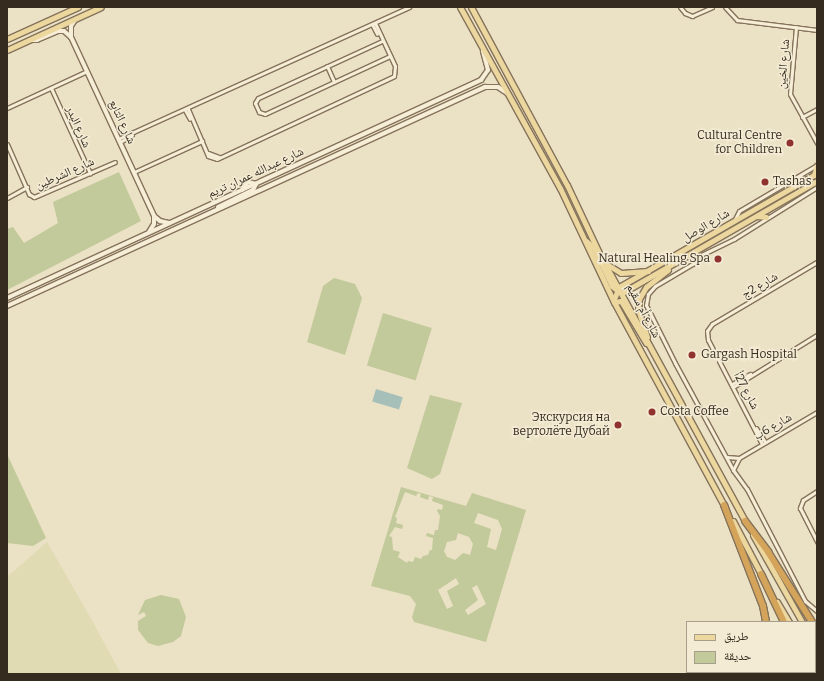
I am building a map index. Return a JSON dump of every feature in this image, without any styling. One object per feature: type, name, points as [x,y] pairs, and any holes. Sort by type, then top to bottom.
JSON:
[{"type":"highway","points":[[724,505],[763,606],[766,621]]},
{"type":"highway","points":[[745,521],[768,552],[811,621]]},
{"type":"highway","points":[[761,574],[784,621]]},
{"type":"highway","points":[[796,674],[801,673]]},
{"type":"main road","points":[[7,39],[78,7]]},
{"type":"main road","points":[[7,50],[101,7]]},
{"type":"main road","name":"شارع أم سقيم","points":[[460,7],[509,94],[584,239],[614,302],[761,574],[788,621]]},
{"type":"main road","name":"شارع أم سقيم","points":[[471,7],[567,186],[616,287],[622,293],[745,521],[801,621]]},
{"type":"main road","points":[[815,174],[817,165]]},
{"type":"main road","name":"شارع الوصل","points":[[616,287],[648,271],[815,174]]},
{"type":"main road","name":"شارع الوصل","points":[[622,293],[817,181]]},
{"type":"main road","points":[[756,216],[766,217]]},
{"type":"main road","points":[[584,239],[593,247],[616,287],[614,302],[621,301],[641,337],[650,347]]},
{"type":"main road","points":[[600,256],[611,268],[618,272],[648,271]]},
{"type":"main road","points":[[647,340],[647,333],[638,310],[639,299],[646,287],[674,264]]},
{"type":"street","points":[[119,140],[409,7]]},
{"type":"street","points":[[680,7],[689,16],[697,15],[712,7]]},
{"type":"street","points":[[725,7],[737,20],[817,30]]},
{"type":"street","points":[[71,37],[71,26],[77,18]]},
{"type":"street","points":[[186,109],[212,159],[220,157],[391,78],[396,69],[373,24]]},
{"type":"street","name":"شارع الخين","points":[[796,27],[790,94],[817,143]]},
{"type":"street","points":[[29,40],[37,40],[61,31],[71,37]]},
{"type":"street","name":"شارع التابع","points":[[71,37],[154,216]]},
{"type":"street","points":[[382,40],[258,98],[255,103],[259,112],[265,114],[390,56]]},
{"type":"street","name":"شارع عبدالله عمران تريم","points":[[7,298],[481,80],[488,70],[482,48]]},
{"type":"street","points":[[327,66],[334,82]]},
{"type":"street","points":[[7,108],[87,71]]},
{"type":"street","name":"شارع عبدالله عمران تريم","points":[[7,306],[485,87],[498,87],[509,94]]},
{"type":"street","name":"شارع البدر","points":[[51,88],[90,173]]},
{"type":"street","points":[[802,117],[817,109]]},
{"type":"street","points":[[134,172],[202,141]]},
{"type":"street","points":[[7,144],[27,187]]},
{"type":"street","name":"شارع الشرطين","points":[[7,198],[27,187],[32,196],[37,197],[114,162]]},
{"type":"street","points":[[734,222],[740,211],[817,165]]},
{"type":"street","points":[[210,214],[253,190],[256,184]]},
{"type":"street","points":[[817,187],[766,217],[734,239],[703,254],[694,263],[655,286],[646,301],[648,312],[733,470],[747,489],[805,602],[817,611]]},
{"type":"street","points":[[147,233],[152,227],[154,216],[164,222],[172,222]]},
{"type":"street","name":"شارع 2ج","points":[[712,324],[817,262]]},
{"type":"street","name":"شارع 27أ","points":[[712,324],[707,331],[707,338],[764,443]]},
{"type":"street","points":[[732,385],[817,335]]},
{"type":"street","name":"شارع 6ب","points":[[739,458],[817,412]]},
{"type":"street","points":[[726,457],[739,458],[733,470]]},
{"type":"street","points":[[817,491],[805,499],[800,505],[801,513],[817,542]]},
{"type":"shaded area","points":[[47,542],[121,674],[7,674],[7,577]]},
{"type":"green space","points":[[119,172],[141,221],[7,290],[7,229],[13,227],[24,243],[58,223],[53,202]]},
{"type":"green space","points":[[334,278],[355,284],[362,298],[345,355],[307,342],[323,286]]},
{"type":"green space","points":[[383,313],[432,328],[416,381],[367,366]]},
{"type":"green space","points":[[430,395],[462,403],[440,474],[432,479],[407,468]]},
{"type":"green space","points":[[7,454],[46,538],[33,546],[7,543]]},
{"type":"green space","points":[[401,487],[466,506],[472,493],[526,510],[486,642],[414,622],[412,617],[416,604],[410,596],[371,586]],"holes":[[[405,492],[416,496],[418,493],[421,494],[420,497],[428,500],[429,496],[433,497],[432,501],[443,505],[442,510],[438,509],[437,511],[440,516],[438,530],[435,530],[434,535],[427,533],[426,536],[433,538],[432,550],[430,550],[428,555],[423,556],[421,559],[415,557],[413,562],[408,561],[407,563],[398,557],[400,552],[393,550],[392,537],[389,536],[395,527],[402,529],[403,525],[396,523],[397,518],[395,517]],[[478,513],[498,520],[502,529],[496,550],[487,547],[491,529],[474,523]],[[458,533],[469,537],[473,544],[470,555],[463,553],[455,560],[447,557],[444,551],[447,542],[456,540]],[[456,578],[459,584],[447,591],[453,606],[447,609],[438,590]],[[477,585],[486,604],[468,615],[465,610],[478,600],[472,588]]]},
{"type":"green space","points":[[161,595],[179,599],[186,617],[181,636],[173,642],[158,646],[148,643],[138,630],[138,621],[146,616],[144,612],[138,615],[145,600]]},
{"type":"water","points":[[376,389],[403,397],[399,410],[372,401]]},
{"type":"place","name":"Cultural Centre for Children","points":[[790,143]]},
{"type":"place","name":"Tashas","points":[[765,182]]},
{"type":"place","name":"Natural Healing Spa","points":[[718,259]]},
{"type":"place","name":"Gargash Hospital","points":[[692,355]]},
{"type":"place","name":"Costa Coffee","points":[[652,412]]},
{"type":"place","name":"Экскурсия на вертолёте Дубай","points":[[618,425]]}]
